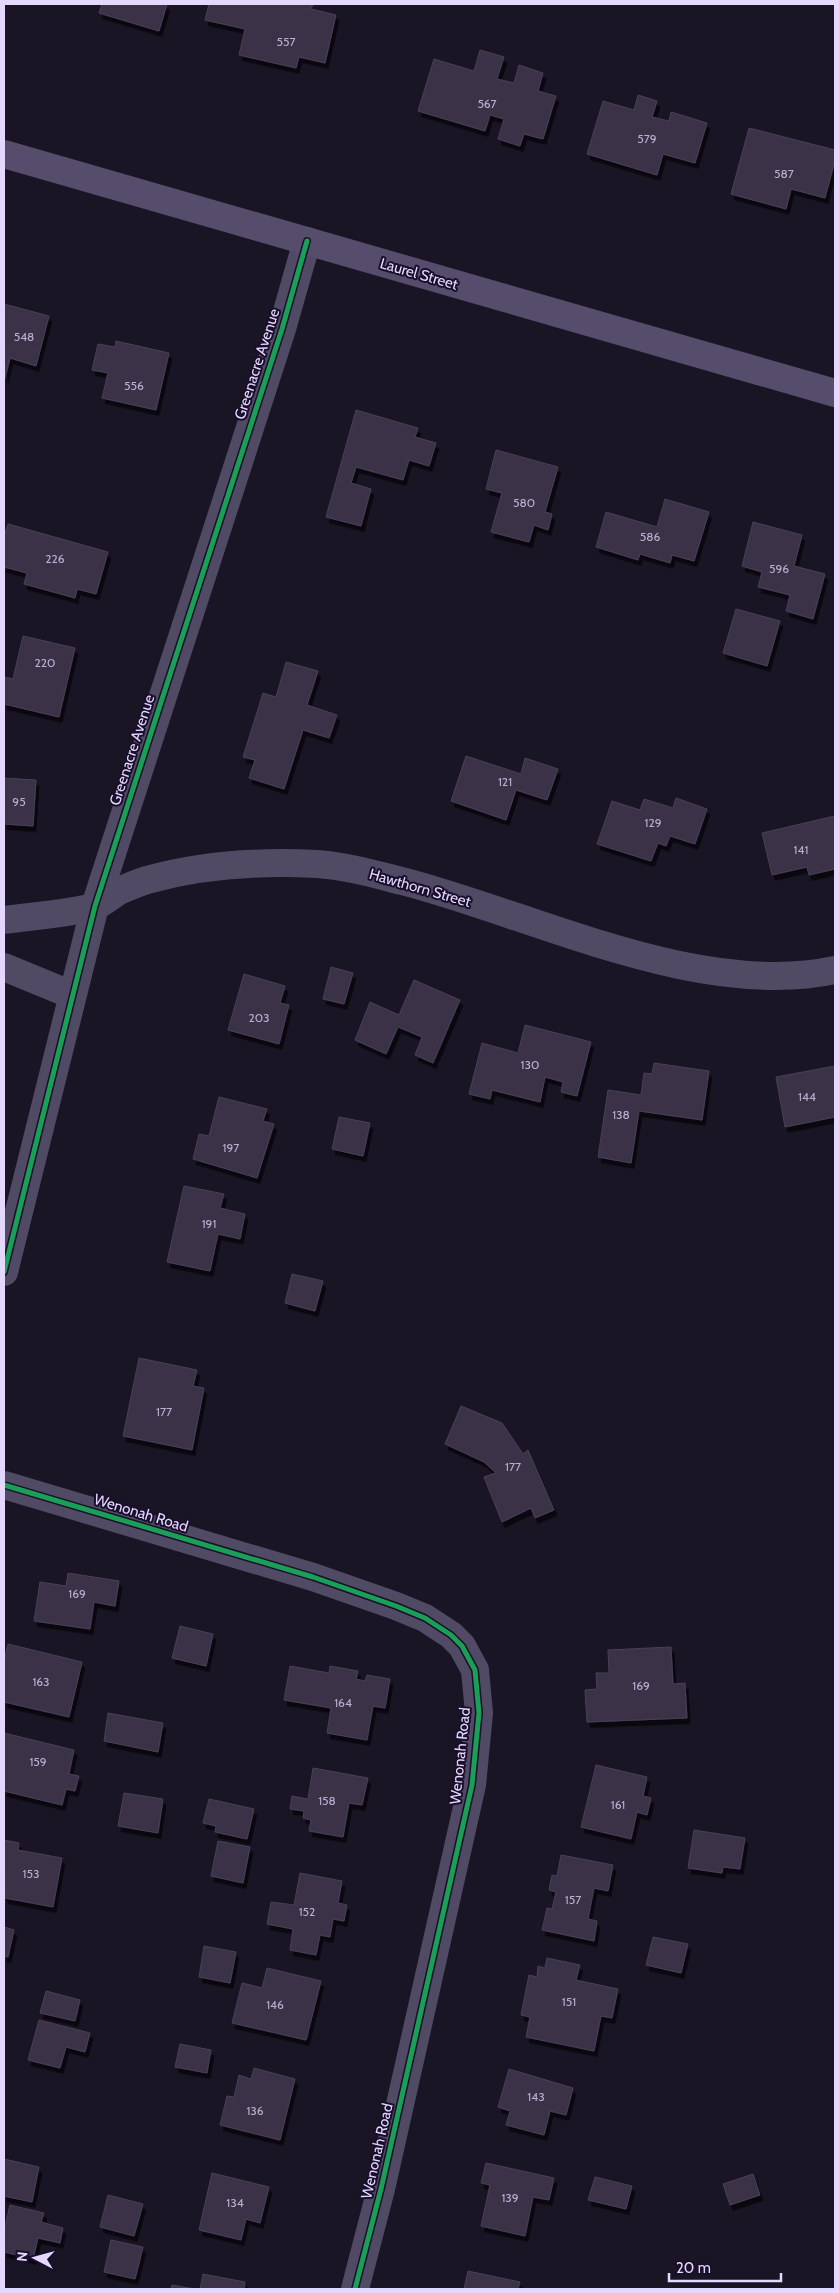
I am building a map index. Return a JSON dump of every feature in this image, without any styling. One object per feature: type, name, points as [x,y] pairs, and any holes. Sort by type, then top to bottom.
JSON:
[{"type":"street","name":"Laurel Street","points":[[4,154],[835,393]]},
{"type":"street","name":"Greenacre Avenue","points":[[4,1272],[95,906],[282,329],[307,241]]},
{"type":"street","name":"Hawthorn Street","points":[[4,920],[95,906],[131,885],[199,869],[241,864],[318,864],[357,870],[433,889],[563,932],[664,962],[716,971],[783,976],[816,974],[835,970]]},
{"type":"street","points":[[4,967],[72,995]]},
{"type":"street","name":"Wenonah Road","points":[[4,1485],[313,1577],[396,1606],[425,1618],[451,1635],[462,1646],[475,1670],[479,1713],[472,1785],[381,2189],[355,2289]]},
{"type":"building","points":[[102,4],[167,4],[159,31],[99,13]]},
{"type":"building","points":[[209,4],[313,4],[311,9],[336,15],[325,63],[299,57],[296,68],[239,55],[245,29],[205,20]]},
{"type":"building","points":[[480,50],[504,57],[497,79],[514,83],[519,65],[543,73],[538,91],[556,96],[543,139],[524,134],[520,146],[498,139],[504,119],[490,115],[485,131],[418,111],[434,59],[474,71]]},
{"type":"building","points":[[638,95],[657,101],[652,117],[669,121],[671,112],[707,123],[695,163],[663,154],[657,175],[587,154],[603,101],[634,110]]},
{"type":"building","points":[[749,128],[835,150],[835,160],[825,198],[791,189],[786,209],[731,194]]},
{"type":"building","points":[[4,304],[49,316],[36,366],[10,358],[5,378]]},
{"type":"building","points":[[116,341],[169,353],[156,410],[102,398],[108,373],[92,370],[98,344],[115,347]]},
{"type":"building","points":[[356,410],[418,428],[415,437],[436,443],[429,466],[409,460],[403,480],[356,467],[351,483],[371,489],[361,526],[326,517]]},
{"type":"building","points":[[496,450],[558,467],[545,512],[552,514],[548,530],[534,525],[529,542],[491,532],[502,493],[486,489]]},
{"type":"building","points":[[665,499],[709,512],[694,561],[672,555],[670,563],[640,554],[638,560],[596,547],[606,512],[657,527]]},
{"type":"building","points":[[753,522],[802,535],[794,566],[825,574],[813,619],[786,611],[790,595],[758,587],[762,572],[742,566]]},
{"type":"building","points":[[8,524],[108,552],[96,594],[77,589],[75,598],[24,584],[27,573],[4,567],[4,537]]},
{"type":"building","points":[[736,609],[780,621],[767,666],[723,653]]},
{"type":"building","points":[[23,636],[75,648],[59,717],[4,704],[4,677],[13,679]]},
{"type":"building","points":[[286,662],[318,671],[307,705],[337,715],[329,738],[303,730],[284,789],[249,778],[255,760],[243,757],[263,693],[276,697]]},
{"type":"building","points":[[466,756],[521,774],[525,758],[558,769],[547,800],[516,790],[506,820],[451,801]]},
{"type":"building","points":[[4,778],[36,780],[33,826],[4,824]]},
{"type":"building","points":[[676,798],[707,809],[695,844],[670,836],[666,846],[658,843],[651,861],[597,844],[612,801],[640,810],[644,799],[673,808]]},
{"type":"building","points":[[835,816],[835,869],[809,875],[807,867],[772,875],[762,833]]},
{"type":"building","points":[[331,967],[353,973],[344,1004],[323,999]]},
{"type":"building","points":[[244,974],[285,986],[280,1003],[289,1005],[279,1044],[228,1030]]},
{"type":"building","points":[[414,980],[460,1000],[433,1063],[415,1055],[422,1037],[398,1027],[386,1054],[355,1040],[370,1002],[399,1015]]},
{"type":"building","points":[[525,1025],[591,1042],[577,1096],[561,1092],[563,1082],[545,1077],[540,1102],[492,1090],[490,1099],[469,1094],[482,1043],[518,1053]]},
{"type":"building","points":[[654,1063],[709,1071],[702,1120],[639,1111],[631,1163],[598,1157],[608,1090],[641,1095],[644,1073],[652,1074]]},
{"type":"building","points":[[835,1066],[835,1117],[785,1127],[776,1077]]},
{"type":"building","points":[[219,1097],[267,1109],[263,1121],[274,1124],[257,1178],[193,1159],[199,1134],[209,1136]]},
{"type":"building","points":[[339,1117],[370,1123],[363,1156],[332,1149]]},
{"type":"building","points":[[184,1186],[224,1194],[220,1208],[245,1214],[240,1239],[218,1234],[210,1271],[167,1262]]},
{"type":"building","points":[[292,1274],[323,1281],[315,1311],[285,1303]]},
{"type":"building","points":[[139,1358],[197,1370],[193,1386],[204,1388],[192,1450],[123,1436]]},
{"type":"building","points":[[461,1406],[502,1423],[523,1454],[528,1450],[554,1510],[535,1518],[531,1508],[502,1522],[484,1477],[496,1473],[484,1462],[445,1444]]},
{"type":"building","points":[[68,1573],[119,1581],[115,1606],[94,1602],[90,1629],[34,1621],[40,1582],[66,1586]]},
{"type":"building","points":[[180,1626],[213,1634],[206,1666],[172,1658]]},
{"type":"building","points":[[8,1644],[82,1662],[69,1717],[4,1702],[4,1661]]},
{"type":"building","points":[[671,1647],[673,1684],[685,1683],[687,1718],[587,1722],[585,1690],[597,1689],[596,1673],[609,1673],[608,1650]]},
{"type":"building","points":[[290,1666],[329,1673],[330,1666],[358,1671],[356,1679],[365,1681],[367,1675],[390,1679],[385,1708],[373,1706],[367,1740],[327,1733],[331,1708],[284,1700]]},
{"type":"building","points":[[108,1713],[163,1723],[158,1752],[104,1741]]},
{"type":"building","points":[[4,1733],[74,1750],[69,1774],[79,1776],[75,1791],[66,1789],[62,1805],[4,1791]]},
{"type":"building","points":[[596,1765],[647,1777],[643,1796],[651,1798],[647,1815],[637,1812],[631,1839],[581,1827]]},
{"type":"building","points":[[313,1768],[368,1778],[362,1805],[349,1803],[343,1837],[309,1831],[311,1820],[303,1818],[304,1811],[290,1809],[292,1796],[308,1799]]},
{"type":"building","points":[[124,1793],[163,1799],[158,1833],[118,1826]]},
{"type":"building","points":[[209,1799],[254,1809],[247,1839],[215,1832],[216,1826],[203,1823]]},
{"type":"building","points":[[694,1830],[745,1838],[740,1869],[723,1867],[722,1873],[688,1868]]},
{"type":"building","points":[[4,1840],[19,1843],[18,1850],[62,1858],[53,1907],[5,1898]]},
{"type":"building","points":[[218,1841],[250,1847],[243,1883],[211,1876]]},
{"type":"building","points":[[561,1855],[613,1865],[608,1891],[594,1888],[588,1919],[597,1921],[594,1941],[542,1930],[547,1908],[552,1909],[556,1892],[549,1890],[552,1875],[557,1876]]},
{"type":"building","points":[[300,1873],[342,1881],[338,1903],[347,1905],[344,1921],[333,1919],[330,1937],[320,1935],[316,1955],[290,1950],[293,1929],[267,1924],[271,1902],[294,1905]]},
{"type":"building","points":[[4,1927],[14,1930],[8,1957],[4,1956]]},
{"type":"building","points":[[653,1937],[688,1944],[681,1973],[646,1965]]},
{"type":"building","points":[[204,1946],[236,1952],[230,1983],[199,1977]]},
{"type":"building","points":[[547,1958],[580,1965],[576,1980],[618,1989],[612,2018],[601,2016],[594,2051],[526,2037],[530,2017],[521,2015],[529,1975],[537,1977],[538,1966],[545,1968]]},
{"type":"building","points":[[267,1968],[321,1981],[306,2040],[232,2023],[242,1983],[262,1988]]},
{"type":"building","points":[[46,1991],[80,2000],[75,2021],[40,2013]]},
{"type":"building","points":[[39,2020],[90,2033],[85,2052],[66,2047],[60,2068],[28,2060]]},
{"type":"building","points":[[180,2044],[211,2050],[207,2073],[175,2067]]},
{"type":"building","points":[[254,2068],[295,2079],[280,2140],[220,2125],[227,2096],[234,2097],[239,2075],[251,2079]]},
{"type":"building","points":[[509,2069],[573,2088],[566,2115],[550,2111],[544,2135],[506,2125],[510,2111],[498,2107]]},
{"type":"building","points":[[4,2159],[39,2167],[32,2202],[4,2196]]},
{"type":"building","points":[[486,2163],[554,2178],[549,2200],[533,2197],[525,2236],[481,2226],[490,2185],[481,2183]]},
{"type":"building","points":[[212,2173],[269,2187],[260,2223],[246,2219],[241,2240],[199,2230]]},
{"type":"building","points":[[753,2174],[760,2195],[730,2205],[723,2184]]},
{"type":"building","points":[[595,2177],[632,2186],[626,2209],[588,2200]]},
{"type":"building","points":[[108,2195],[143,2204],[134,2236],[100,2227]]},
{"type":"building","points":[[10,2205],[44,2213],[41,2222],[63,2228],[60,2243],[38,2238],[33,2259],[4,2252],[4,2231]]},
{"type":"building","points":[[111,2240],[143,2247],[135,2279],[104,2272]]},
{"type":"building","points":[[468,2271],[520,2282],[518,2289],[464,2289]]},
{"type":"building","points":[[203,2274],[245,2282],[244,2289],[200,2289]]},
{"type":"building","points":[[172,2285],[195,2289],[171,2289]]},
{"type":"cycle path","points":[[4,1272],[95,906],[282,329],[307,241]]},
{"type":"cycle path","points":[[4,1485],[313,1577],[396,1606],[425,1618],[451,1635],[462,1646],[475,1670],[479,1713],[472,1785],[381,2189],[355,2289]]}]
